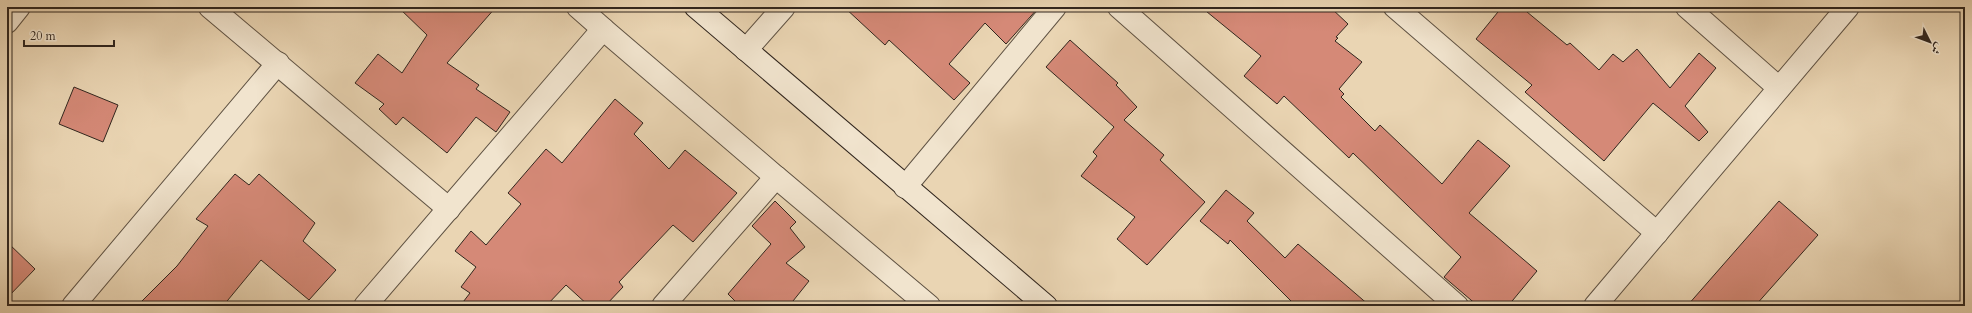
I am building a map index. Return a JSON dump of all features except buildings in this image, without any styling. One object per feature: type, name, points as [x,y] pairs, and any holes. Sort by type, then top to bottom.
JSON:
[{"type":"street","points":[[7,22],[19,7]]},
{"type":"street","points":[[210,7],[449,208]]},
{"type":"street","points":[[578,7],[928,306]]},
{"type":"street","points":[[696,7],[1046,306]]},
{"type":"street","points":[[746,50],[784,7]]},
{"type":"street","points":[[905,187],[1055,7]]},
{"type":"street","points":[[1119,7],[1457,306]]},
{"type":"street","points":[[1395,7],[1657,233]]},
{"type":"street","points":[[1687,7],[1779,88]]},
{"type":"street","points":[[1595,306],[1848,7]]},
{"type":"street","points":[[365,306],[603,29]]},
{"type":"street","points":[[73,306],[278,63]]},
{"type":"street","points":[[663,306],[776,177]]}]
